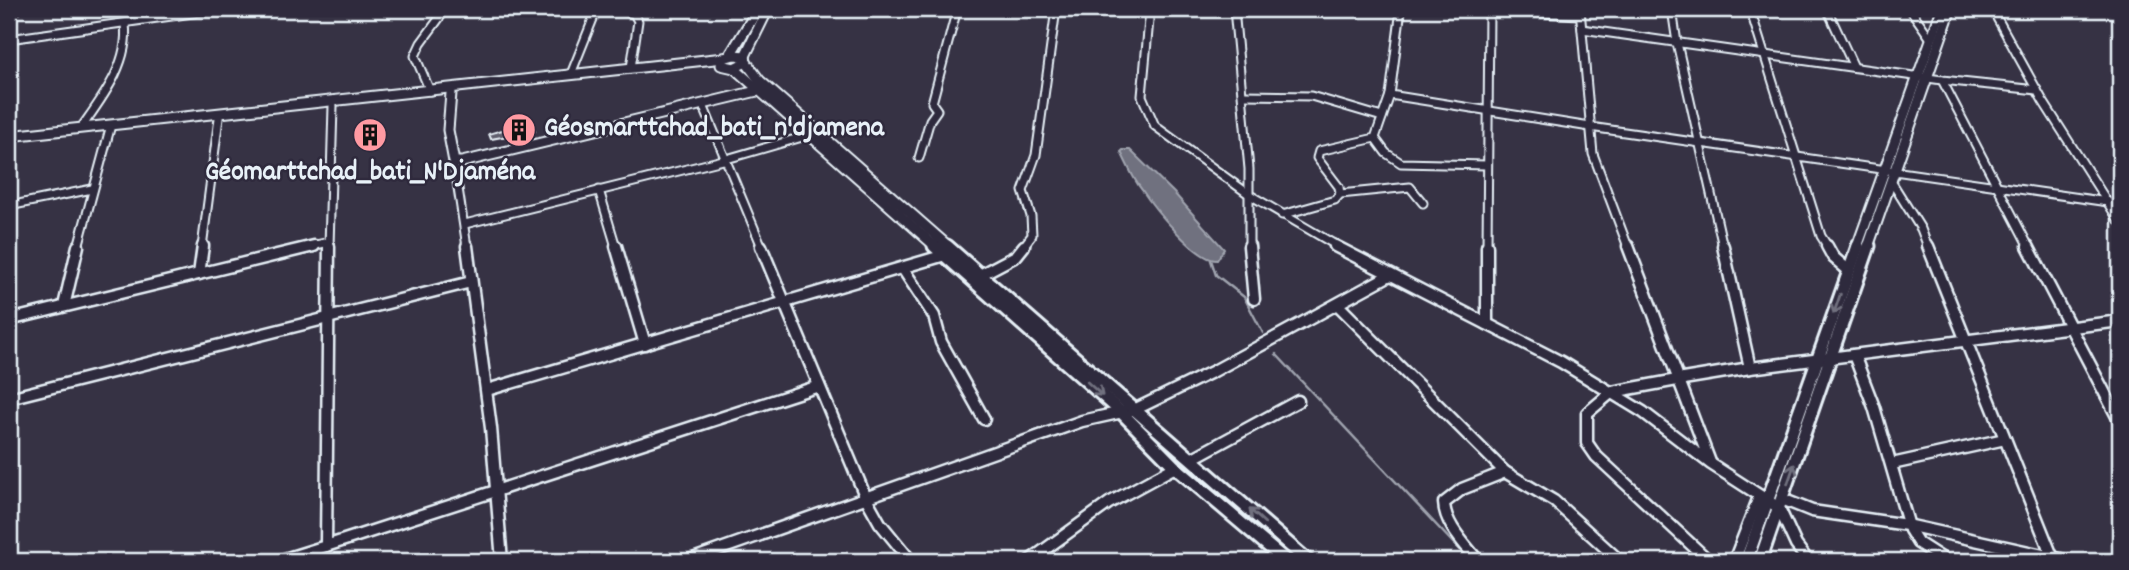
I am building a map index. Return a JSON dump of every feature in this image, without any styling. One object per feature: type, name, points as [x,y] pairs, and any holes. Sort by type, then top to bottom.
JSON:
[{"type":"street","points":[[9,16],[18,9]]},
{"type":"street","points":[[9,39],[221,9]]},
{"type":"street","points":[[430,91],[415,57],[421,43],[446,9]]},
{"type":"street","points":[[570,74],[596,17],[597,9]]},
{"type":"street","points":[[616,9],[634,14],[638,21],[631,68]]},
{"type":"street","points":[[9,136],[333,106],[725,59],[758,9]]},
{"type":"street","points":[[734,68],[746,59],[768,9]]},
{"type":"street","points":[[919,158],[930,120],[937,110],[932,103],[957,9]]},
{"type":"street","points":[[980,275],[1016,256],[1032,235],[1031,216],[1023,191],[1036,155],[1056,9]]},
{"type":"street","points":[[1150,9],[1142,76],[1142,96],[1148,113],[1167,137],[1282,215],[1390,275],[1561,362],[1612,392],[1763,499],[1812,511],[1908,525],[2070,561]]},
{"type":"street","points":[[1234,9],[1244,95],[1250,195],[1247,253],[1254,299]]},
{"type":"street","points":[[1375,138],[1390,95],[1401,9]]},
{"type":"street","points":[[1463,9],[1580,12],[1593,154],[1711,464]]},
{"type":"street","points":[[1487,324],[1489,9]]},
{"type":"street","points":[[1672,9],[1677,43],[1749,368]]},
{"type":"street","points":[[1750,9],[1827,249],[1849,270]]},
{"type":"street","points":[[1826,9],[1854,67]]},
{"type":"street","points":[[1910,9],[1931,39]]},
{"type":"street","points":[[1923,77],[1931,39],[1942,9]]},
{"type":"street","points":[[1760,561],[1923,77],[1951,9]]},
{"type":"street","points":[[1992,9],[2036,90],[2120,222]]},
{"type":"street","points":[[81,128],[102,97],[124,52],[128,37],[125,24]]},
{"type":"street","points":[[1582,29],[1763,56],[2036,90]]},
{"type":"street","points":[[725,59],[757,91],[814,133],[1193,458],[1308,561]]},
{"type":"street","points":[[9,142],[570,74],[746,59]]},
{"type":"street","points":[[746,59],[768,88],[945,255],[1120,411],[1175,467],[1286,561]]},
{"type":"street","points":[[1942,80],[2120,422]]},
{"type":"street","points":[[454,162],[757,91]]},
{"type":"street","points":[[451,93],[448,130],[465,224],[487,390],[498,490],[502,561]]},
{"type":"street","points":[[1244,95],[1311,96],[1382,117]]},
{"type":"street","points":[[1390,95],[1797,156],[1891,173],[2108,202]]},
{"type":"street","points":[[703,105],[723,160],[866,498],[880,523],[911,561]]},
{"type":"street","points":[[326,546],[333,106]]},
{"type":"street","points":[[199,274],[219,118]]},
{"type":"street","points":[[64,306],[110,128]]},
{"type":"street","points":[[465,224],[723,160],[814,133]]},
{"type":"street","points":[[1375,138],[1386,153],[1401,163],[1486,165]]},
{"type":"street","points":[[1340,194],[1339,187],[1319,161],[1317,154],[1323,149],[1375,138]]},
{"type":"street","points":[[1734,561],[1763,499],[1849,270],[1891,173]]},
{"type":"street","points":[[1891,173],[1921,229],[2054,559]]},
{"type":"street","points":[[1282,215],[1335,200],[1340,194],[1410,187],[1423,203]]},
{"type":"street","points":[[9,206],[92,190]]},
{"type":"street","points":[[599,190],[645,344]]},
{"type":"street","points":[[9,320],[329,242]]},
{"type":"street","points":[[487,390],[945,255]]},
{"type":"street","points":[[903,269],[934,316],[941,342],[984,419]]},
{"type":"street","points":[[687,561],[1082,421],[1136,409],[1339,306],[1390,275]]},
{"type":"street","points":[[9,398],[471,282]]},
{"type":"street","points":[[1339,306],[1505,472],[1543,493],[1620,561]]},
{"type":"street","points":[[1709,561],[1596,457],[1587,443],[1587,413],[1612,392],[1749,368],[2120,321]]},
{"type":"street","points":[[1854,355],[1892,464],[1908,525],[1918,543],[1946,561]]},
{"type":"street","points":[[278,561],[819,386]]},
{"type":"street","points":[[1193,458],[1298,401]]},
{"type":"street","points":[[1892,464],[2005,439]]},
{"type":"street","points":[[1030,561],[1109,503],[1175,467]]},
{"type":"street","points":[[1478,561],[1444,517],[1442,506],[1445,498],[1455,492],[1505,472]]},
{"type":"street","points":[[1746,561],[1763,499]]},
{"type":"street","points":[[1780,504],[1796,545],[1808,561]]},
{"type":"water","points":[[1130,150],[1174,193],[1224,249],[1217,260],[1198,252],[1165,220],[1136,181],[1121,152]]},
{"type":"building","name":"Géosmarttchad_bati_n'djamena","points":[[532,121],[535,131],[491,139],[489,134]]},
{"type":"waterway","points":[[1211,260],[1216,275],[1244,297],[1263,333]]},
{"type":"waterway","points":[[1276,354],[1470,561]]},
{"type":"place","name":"Géosmarttchad_bati_n'djamena","points":[[519,130]]},
{"type":"place","name":"Géomarttchad_bati_N'Djaména","points":[[370,135]]}]
